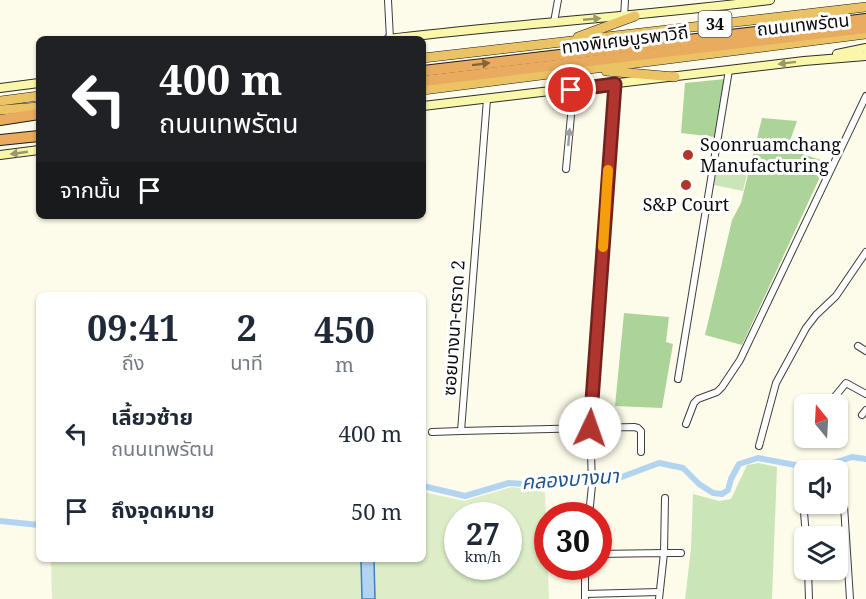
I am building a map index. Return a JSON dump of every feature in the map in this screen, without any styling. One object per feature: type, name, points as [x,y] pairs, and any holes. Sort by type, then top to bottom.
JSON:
[{"type":"highway","name":"ถนนเทพรัตน","points":[[426,58],[866,7]]},
{"type":"highway","points":[[565,42],[635,16]]},
{"type":"highway","name":"ทางพิเศษบูรพาวิถี","points":[[426,71],[866,19]]},
{"type":"highway","name":"ทางพิเศษบูรพาวิถี","points":[[426,81],[866,28]]},
{"type":"highway","name":"ถนนเทพรัตน","points":[[426,90],[866,34]]},
{"type":"highway","points":[[588,69],[675,77]]},
{"type":"highway","points":[[0,101],[34,97]]},
{"type":"highway","points":[[0,110],[36,107]]},
{"type":"highway","points":[[0,120],[36,114]]},
{"type":"highway","points":[[0,125],[36,121]]},
{"type":"highway","points":[[0,138],[36,134]]},
{"type":"main road","name":"ถนนเทพรัตน","points":[[413,36],[477,28],[635,16],[697,5],[768,0]]},
{"type":"main road","points":[[807,61],[866,48]]},
{"type":"main road","name":"ถนนเทพรัตน","points":[[426,106],[866,56]]},
{"type":"main road","points":[[0,88],[36,83]]},
{"type":"main road","points":[[0,155],[36,150]]},
{"type":"street","points":[[388,0],[389,36]]},
{"type":"street","points":[[554,22],[558,0]]},
{"type":"street","points":[[624,17],[625,0]]},
{"type":"street","points":[[678,379],[729,70]]},
{"type":"street","points":[[590,502],[590,428],[615,84]]},
{"type":"street","points":[[686,424],[698,399],[722,387],[740,360],[866,96]]},
{"type":"street","name":"ซอยบางนา-ตราด 2","points":[[461,431],[487,99]]},
{"type":"street","points":[[566,169],[572,105]]},
{"type":"street","points":[[759,446],[776,383],[806,328],[832,300],[866,252]]},
{"type":"street","points":[[858,346],[866,351]]},
{"type":"street","points":[[837,394],[846,383],[866,394]]},
{"type":"street","points":[[432,432],[638,428],[641,431],[641,452]]},
{"type":"street","points":[[585,580],[585,597],[659,595],[664,553],[665,498]]},
{"type":"street","points":[[845,514],[850,599]]},
{"type":"street","points":[[612,554],[681,553]]},
{"type":"street","points":[[808,580],[809,599]]},
{"type":"green space","points":[[725,79],[715,137],[681,133],[685,83]]},
{"type":"green space","points":[[762,118],[797,121],[787,149],[827,162],[742,345],[705,335],[732,220],[741,203]]},
{"type":"green space","points":[[717,168],[747,174],[743,191],[714,185]]},
{"type":"green space","points":[[624,313],[669,317],[666,342],[673,344],[662,408],[615,406]]},
{"type":"green space","points":[[758,463],[777,467],[772,599],[685,599],[691,549],[693,494],[719,501],[731,499],[747,465]]},
{"type":"green space","points":[[512,487],[545,492],[545,502],[534,502],[534,580],[548,580],[549,599],[52,599],[51,562],[426,562],[426,493],[464,501]]},
{"type":"water","points":[[361,562],[374,562],[375,599],[362,599]]},
{"type":"waterway","name":"คลองบางนา","points":[[426,487],[465,496],[509,483],[538,485],[580,476],[619,478],[659,463],[683,468],[699,484],[713,493],[722,494],[728,490],[739,464],[758,458],[811,468],[852,457],[866,459]]},
{"type":"waterway","name":"คลองบางนา","points":[[0,521],[36,525]]},
{"type":"slow traffic","points":[[603,247],[608,170]]},
{"type":"place","name":"Soonruamchang Manufacturing","points":[[688,155]]},
{"type":"place","name":"S&P Court","points":[[686,185]]},
{"type":"route","points":[[571,90],[615,84],[590,428]]}]
